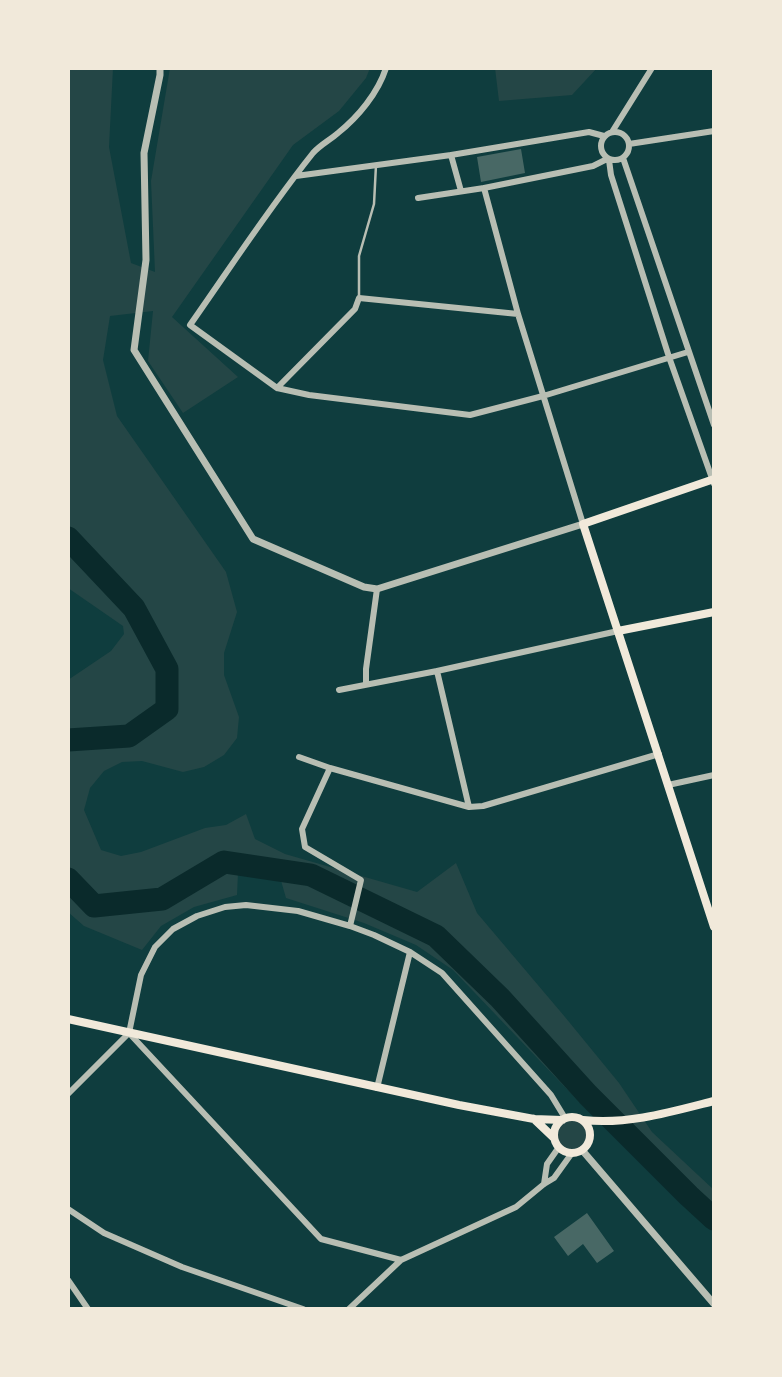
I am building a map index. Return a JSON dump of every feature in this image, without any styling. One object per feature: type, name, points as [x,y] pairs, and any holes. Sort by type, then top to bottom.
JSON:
[{"type":"main road","points":[[713,481],[583,524],[714,927]]},
{"type":"main road","points":[[618,631],[714,612]]},
{"type":"main road","points":[[68,1019],[377,1088],[534,1119],[563,1119],[571,1116],[601,1122],[651,1117],[714,1101]]},
{"type":"main road","points":[[534,1119],[554,1138],[559,1147],[572,1153],[582,1150],[589,1142],[589,1130],[583,1120]]},
{"type":"main road","points":[[554,1138],[554,1130],[563,1119]]},
{"type":"main road","points":[[590,1136],[601,1122]]},
{"type":"street","points":[[160,68],[144,153],[146,260],[134,351],[253,539],[364,587],[377,589],[583,524],[518,314],[484,188]]},
{"type":"street","points":[[386,68],[369,101],[340,131],[316,149],[190,325],[277,388],[309,395],[470,415],[688,352]]},
{"type":"street","points":[[612,132],[652,68]]},
{"type":"street","points":[[629,144],[714,131]]},
{"type":"street","points":[[296,176],[451,155],[589,132],[604,136],[617,132],[625,136],[629,144],[623,158],[617,160],[484,188],[418,198]]},
{"type":"street","points":[[604,136],[601,151],[608,160],[669,357],[713,481]]},
{"type":"street","points":[[451,155],[461,191]]},
{"type":"street","points":[[623,158],[714,425]]},
{"type":"street","points":[[277,388],[355,309],[359,298],[518,314]]},
{"type":"street","points":[[366,684],[377,589]]},
{"type":"street","points":[[339,690],[618,631]]},
{"type":"street","points":[[437,671],[470,807]]},
{"type":"street","points":[[299,757],[470,807],[483,806],[659,754]]},
{"type":"street","points":[[330,768],[302,829],[305,847],[361,880],[350,926]]},
{"type":"street","points":[[668,785],[714,775]]},
{"type":"street","points":[[68,1094],[129,1032],[141,975],[155,947],[173,929],[197,916],[225,907],[246,905],[298,911],[350,926],[410,952],[442,974],[551,1094],[563,1119]]},
{"type":"street","points":[[377,1088],[410,952]]},
{"type":"street","points":[[129,1032],[321,1239],[401,1260]]},
{"type":"street","points":[[544,1184],[547,1164],[559,1147]]},
{"type":"street","points":[[582,1150],[714,1304]]},
{"type":"street","points":[[349,1309],[401,1260],[516,1207],[559,1173],[572,1153]]},
{"type":"street","points":[[70,1213],[104,1233],[182,1267],[303,1309]]},
{"type":"street","points":[[68,1280],[88,1309]]},
{"type":"lane","points":[[359,298],[359,256],[374,204],[376,165]]},
{"type":"shaded area","points":[[68,68],[113,68],[109,147],[131,263],[155,272],[151,181],[170,68],[370,68],[366,78],[339,111],[293,145],[172,317],[238,377],[183,413],[148,361],[153,311],[110,316],[103,360],[117,416],[226,572],[237,612],[224,653],[224,675],[239,717],[237,738],[224,755],[204,767],[183,772],[142,761],[122,762],[104,771],[90,788],[84,810],[101,850],[121,856],[141,852],[205,828],[226,825],[246,814],[255,839],[285,854],[417,892],[456,863],[477,913],[619,1083],[652,1132],[714,1190],[714,1232],[628,1139],[584,1107],[453,970],[416,945],[364,923],[286,898],[280,877],[238,873],[237,895],[194,907],[161,926],[142,950],[84,926],[68,912],[68,680],[111,651],[124,634],[123,626],[68,588]]},
{"type":"shaded area","points":[[495,68],[597,68],[572,95],[499,101]]},
{"type":"shaded area","points":[[572,1119],[583,1124],[588,1135],[583,1146],[572,1151],[561,1146],[556,1135],[561,1124]]},
{"type":"building","points":[[521,149],[525,173],[481,182],[477,157]]},
{"type":"building","points":[[587,1213],[614,1251],[597,1263],[583,1244],[568,1256],[554,1237]]},
{"type":"waterway","points":[[68,538],[134,608],[167,669],[167,709],[129,736],[68,740]]},
{"type":"waterway","points":[[68,879],[94,906],[162,899],[224,862],[311,875],[436,936],[500,998],[588,1095],[714,1219]]}]
